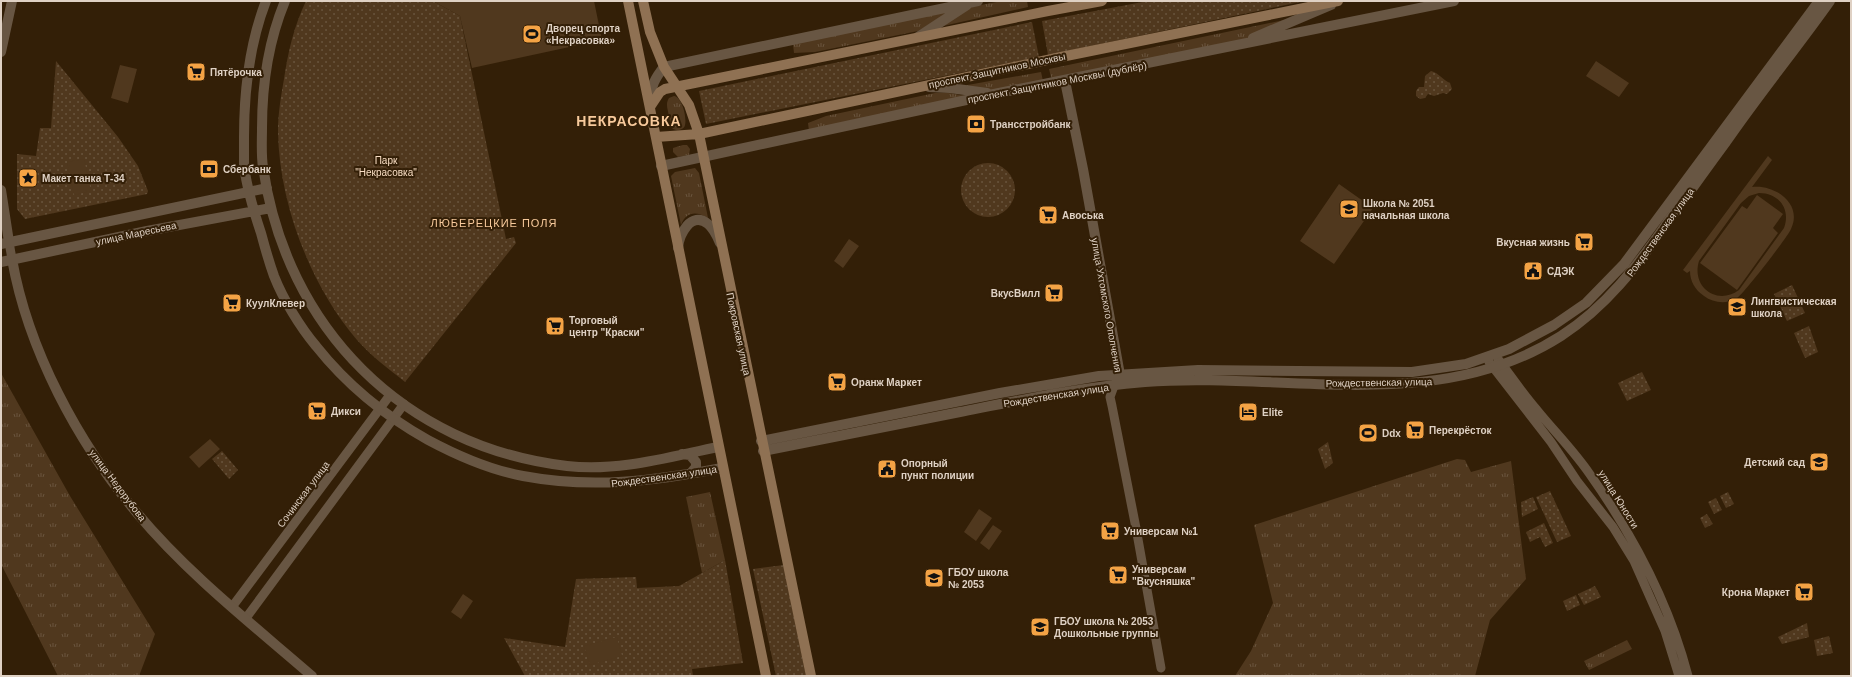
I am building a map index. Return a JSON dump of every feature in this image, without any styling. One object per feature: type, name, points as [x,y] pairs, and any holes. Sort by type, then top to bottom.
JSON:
[{"type":"main road","points":[[628,1],[722,468],[766,676]]},
{"type":"main road","name":"Покровская улица","points":[[643,1],[650,32],[664,67],[689,105],[699,134],[702,158],[811,676]]},
{"type":"main road","points":[[650,107],[660,92],[665,89],[679,88],[1102,1]]},
{"type":"main road","name":"проспект Защитников Москвы","points":[[656,137],[699,134],[1338,1]]},
{"type":"street","points":[[1,52],[12,1]]},
{"type":"street","name":"Рождественская улица","points":[[266,1],[258,22],[250,58],[244,108],[244,166],[254,211],[275,278],[296,317],[316,347],[360,393],[379,410],[451,452],[485,465],[522,476],[566,482],[609,484],[690,474],[722,468]]},
{"type":"street","points":[[285,1],[271,41],[264,78],[262,166],[271,208],[281,242],[299,285],[322,323],[351,359],[390,395],[446,432],[483,448],[529,460],[589,468],[625,465],[718,447]]},
{"type":"street","points":[[1235,46],[1341,1]]},
{"type":"street","name":"проспект Защитников Москвы (дублёр)","points":[[661,166],[994,94],[1065,81],[1454,1]]},
{"type":"street","name":"Рождественская улица","points":[[761,441],[1000,393],[1057,383],[1120,375],[1198,370],[1412,372],[1466,364],[1490,357],[1554,325],[1586,303],[1605,285],[1632,252],[1820,1]]},
{"type":"street","name":"Рождественская улица","points":[[763,452],[1055,393],[1147,382],[1409,383],[1439,381],[1468,375],[1516,360],[1561,336],[1592,313],[1615,291],[1656,239],[1737,125],[1830,1]]},
{"type":"street","points":[[650,107],[653,82],[664,67],[974,2]]},
{"type":"street","points":[[916,39],[974,2]]},
{"type":"street","name":"улица Ухтомского Ополчения","points":[[1065,81],[1083,169],[1120,375],[1119,381],[1114,386],[1110,397],[1162,668]]},
{"type":"street","points":[[919,87],[950,88],[994,94]]},
{"type":"street","name":"улица Маресьева","points":[[5,243],[267,188]]},
{"type":"street","name":"улица Недорубова","points":[[1,190],[5,243],[12,259],[22,301],[48,370],[65,405],[98,462],[137,513],[174,553],[232,607],[312,676]]},
{"type":"street","name":"улица Маресьева","points":[[1,262],[141,232],[271,208]]},
{"type":"street","points":[[678,252],[679,241],[683,230],[694,220],[699,220],[708,224],[720,243]]},
{"type":"street","points":[[265,245],[266,237],[272,234],[281,242]]},
{"type":"street","name":"улица Юности","points":[[1490,357],[1589,472],[1640,554],[1668,615],[1688,676]]},
{"type":"street","name":"улица Юности","points":[[1498,366],[1577,480],[1613,527],[1634,561],[1665,631],[1679,676]]},
{"type":"street","name":"Сочинская улица","points":[[232,607],[390,395]]},
{"type":"street","points":[[246,618],[404,404]]},
{"type":"street","points":[[682,454],[690,455],[696,462],[696,467],[690,474]]},
{"type":"street","points":[[1577,480],[1575,472],[1577,469],[1584,468],[1589,472]]},
{"type":"green space","name":"Парк \"Некрасовка\"","points":[[306,1],[433,1],[460,16],[506,239],[514,237],[516,243],[405,382],[362,346],[340,318],[312,269],[300,242],[291,214],[284,186],[278,131],[282,92],[290,49],[298,20]]},
{"type":"green space","name":"Дворец спорта «Некрасовка»","points":[[433,1],[594,1],[602,40],[472,68],[460,16]]},
{"type":"green space","points":[[1002,1],[1027,1],[1028,7],[943,26],[970,7]]},
{"type":"green space","points":[[1148,1],[1305,1],[1048,55],[1042,21]]},
{"type":"green space","points":[[955,9],[918,31],[815,52],[794,53],[793,44]]},
{"type":"green space","points":[[1289,19],[1234,44],[1052,81],[1049,69]]},
{"type":"green space","points":[[1032,22],[1039,57],[706,124],[699,91]]},
{"type":"green space","points":[[56,61],[118,137],[138,166],[148,191],[147,194],[25,219],[17,209],[17,154],[36,156],[40,128],[51,128]]},
{"type":"green space","points":[[1596,61],[1629,83],[1619,97],[1586,76]]},
{"type":"green space","points":[[120,65],[137,69],[128,103],[111,98]]},
{"type":"green space","points":[[1431,71],[1450,83],[1452,89],[1447,94],[1443,93],[1434,96],[1428,94],[1425,98],[1420,99],[1416,96],[1416,91],[1419,87],[1424,87],[1425,76]]},
{"type":"green space","points":[[1041,72],[1043,81],[992,92],[962,86]]},
{"type":"green space","points":[[935,93],[949,93],[971,97],[809,131],[808,123],[826,116]]},
{"type":"green space","points":[[674,96],[677,97],[682,104],[685,113],[685,125],[680,130],[672,128],[667,107],[669,98]]},
{"type":"green space","points":[[687,145],[690,149],[689,155],[678,157],[673,152],[673,148]]},
{"type":"green space","points":[[1768,156],[1772,160],[1752,187],[1761,187],[1778,192],[1790,204],[1793,211],[1794,220],[1788,234],[1740,296],[1728,302],[1711,300],[1704,296],[1694,285],[1690,271],[1687,273],[1683,270]],"holes":[[[1759,193],[1778,199],[1782,203],[1786,215],[1784,228],[1739,290],[1722,296],[1715,295],[1702,286],[1699,279],[1699,261],[1741,203],[1749,196]]]},
{"type":"green space","points":[[84,159],[91,191],[74,195],[67,162]]},
{"type":"green space","points":[[988,163],[998,165],[1007,171],[1013,180],[1015,190],[1013,200],[1007,209],[998,215],[988,217],[978,215],[969,209],[963,200],[961,190],[963,180],[969,171],[978,165]]},
{"type":"green space","points":[[695,168],[699,173],[708,218],[696,213],[692,214],[683,220],[681,225],[671,176],[675,172]]},
{"type":"green space","points":[[1339,184],[1373,208],[1334,264],[1300,241]]},
{"type":"green space","points":[[1757,195],[1783,214],[1773,228],[1778,233],[1737,290],[1700,263],[1742,206],[1747,209]]},
{"type":"green space","points":[[849,239],[859,246],[843,268],[834,261]]},
{"type":"green space","points":[[1792,285],[1805,313],[1787,321],[1774,294]]},
{"type":"green space","points":[[1809,326],[1818,352],[1805,358],[1794,333]]},
{"type":"green space","points":[[1642,372],[1651,390],[1627,401],[1618,383]]},
{"type":"green space","points":[[1,373],[70,496],[155,634],[139,676],[58,676],[1,564]]},
{"type":"green space","points":[[210,439],[220,449],[199,468],[189,457]]},
{"type":"green space","points":[[1328,442],[1333,463],[1325,469],[1318,449]]},
{"type":"green space","points":[[222,451],[238,470],[229,479],[212,459]]},
{"type":"green space","points":[[1457,459],[1465,460],[1471,472],[1511,461],[1526,579],[1490,620],[1475,676],[1235,676],[1251,651],[1273,603],[1254,525]]},
{"type":"green space","points":[[1550,491],[1571,536],[1557,542],[1536,497]]},
{"type":"green space","points":[[710,492],[725,560],[702,573],[686,497]]},
{"type":"green space","points":[[1728,492],[1734,504],[1726,508],[1720,496]]},
{"type":"green space","points":[[1533,497],[1538,509],[1522,517],[1521,502]]},
{"type":"green space","points":[[1716,498],[1722,510],[1714,514],[1708,502]]},
{"type":"green space","points":[[979,509],[992,518],[976,541],[964,532]]},
{"type":"green space","points":[[1707,514],[1713,524],[1705,528],[1700,518]]},
{"type":"green space","points":[[1544,523],[1553,543],[1545,547],[1540,537],[1530,542],[1526,532]]},
{"type":"green space","points":[[993,525],[1002,531],[989,550],[980,543]]},
{"type":"green space","points":[[725,560],[743,663],[692,669],[693,676],[525,676],[504,638],[565,647],[576,579],[636,577],[637,588],[679,586]]},
{"type":"green space","points":[[784,565],[806,676],[776,676],[753,569]]},
{"type":"green space","points":[[1595,586],[1601,597],[1584,605],[1578,594]]},
{"type":"green space","points":[[463,594],[473,601],[461,619],[451,612]]},
{"type":"green space","points":[[1576,595],[1580,605],[1567,611],[1563,601]]},
{"type":"green space","points":[[1807,623],[1809,637],[1782,644],[1778,637]]},
{"type":"green space","points":[[1829,636],[1833,653],[1817,656],[1814,640]]},
{"type":"green space","points":[[617,637],[622,656],[590,665],[584,646]]},
{"type":"green space","points":[[1627,640],[1632,649],[1589,670],[1584,661]]},
{"type":"place","name":"Дворец спорта «Некрасовка»","points":[[532,34]]},
{"type":"place","name":"Пятёрочка","points":[[196,72]]},
{"type":"place","name":"Трансстройбанк","points":[[976,124]]},
{"type":"place","name":"Сбербанк","points":[[209,169]]},
{"type":"place","name":"Макет танка Т-34","points":[[28,178]]},
{"type":"place","name":"Школа № 2051 начальная школа","points":[[1349,209]]},
{"type":"place","name":"Авоська","points":[[1048,215]]},
{"type":"place","name":"Вкусная жизнь","points":[[1584,242]]},
{"type":"place","name":"СДЭК","points":[[1533,271]]},
{"type":"place","name":"ВкусВилл","points":[[1054,293]]},
{"type":"place","name":"КуулКлевер","points":[[232,303]]},
{"type":"place","name":"Лингвистическая школа","points":[[1737,307]]},
{"type":"place","name":"Торговый центр \"Краски\"","points":[[555,326]]},
{"type":"place","name":"Оранж Маркет","points":[[837,382]]},
{"type":"place","name":"Дикси","points":[[317,411]]},
{"type":"place","name":"Elite","points":[[1248,412]]},
{"type":"place","name":"Перекрёсток","points":[[1415,430]]},
{"type":"place","name":"Ddx","points":[[1368,433]]},
{"type":"place","name":"Детский сад","points":[[1819,462]]},
{"type":"place","name":"Опорный пункт полиции","points":[[887,469]]},
{"type":"place","name":"Универсам №1","points":[[1110,531]]},
{"type":"place","name":"Универсам \"Вкусняшка\"","points":[[1118,575]]},
{"type":"place","name":"ГБОУ школа № 2053","points":[[934,578]]},
{"type":"place","name":"Крона Маркет","points":[[1804,592]]},
{"type":"place","name":"ГБОУ школа № 2053 Дошкольные группы","points":[[1040,627]]},
{"type":"district","name":"НЕКРАСОВКА","points":[[629,121]]},
{"type":"district","name":"ЛЮБЕРЕЦКИЕ ПОЛЯ","points":[[494,223]]}]
